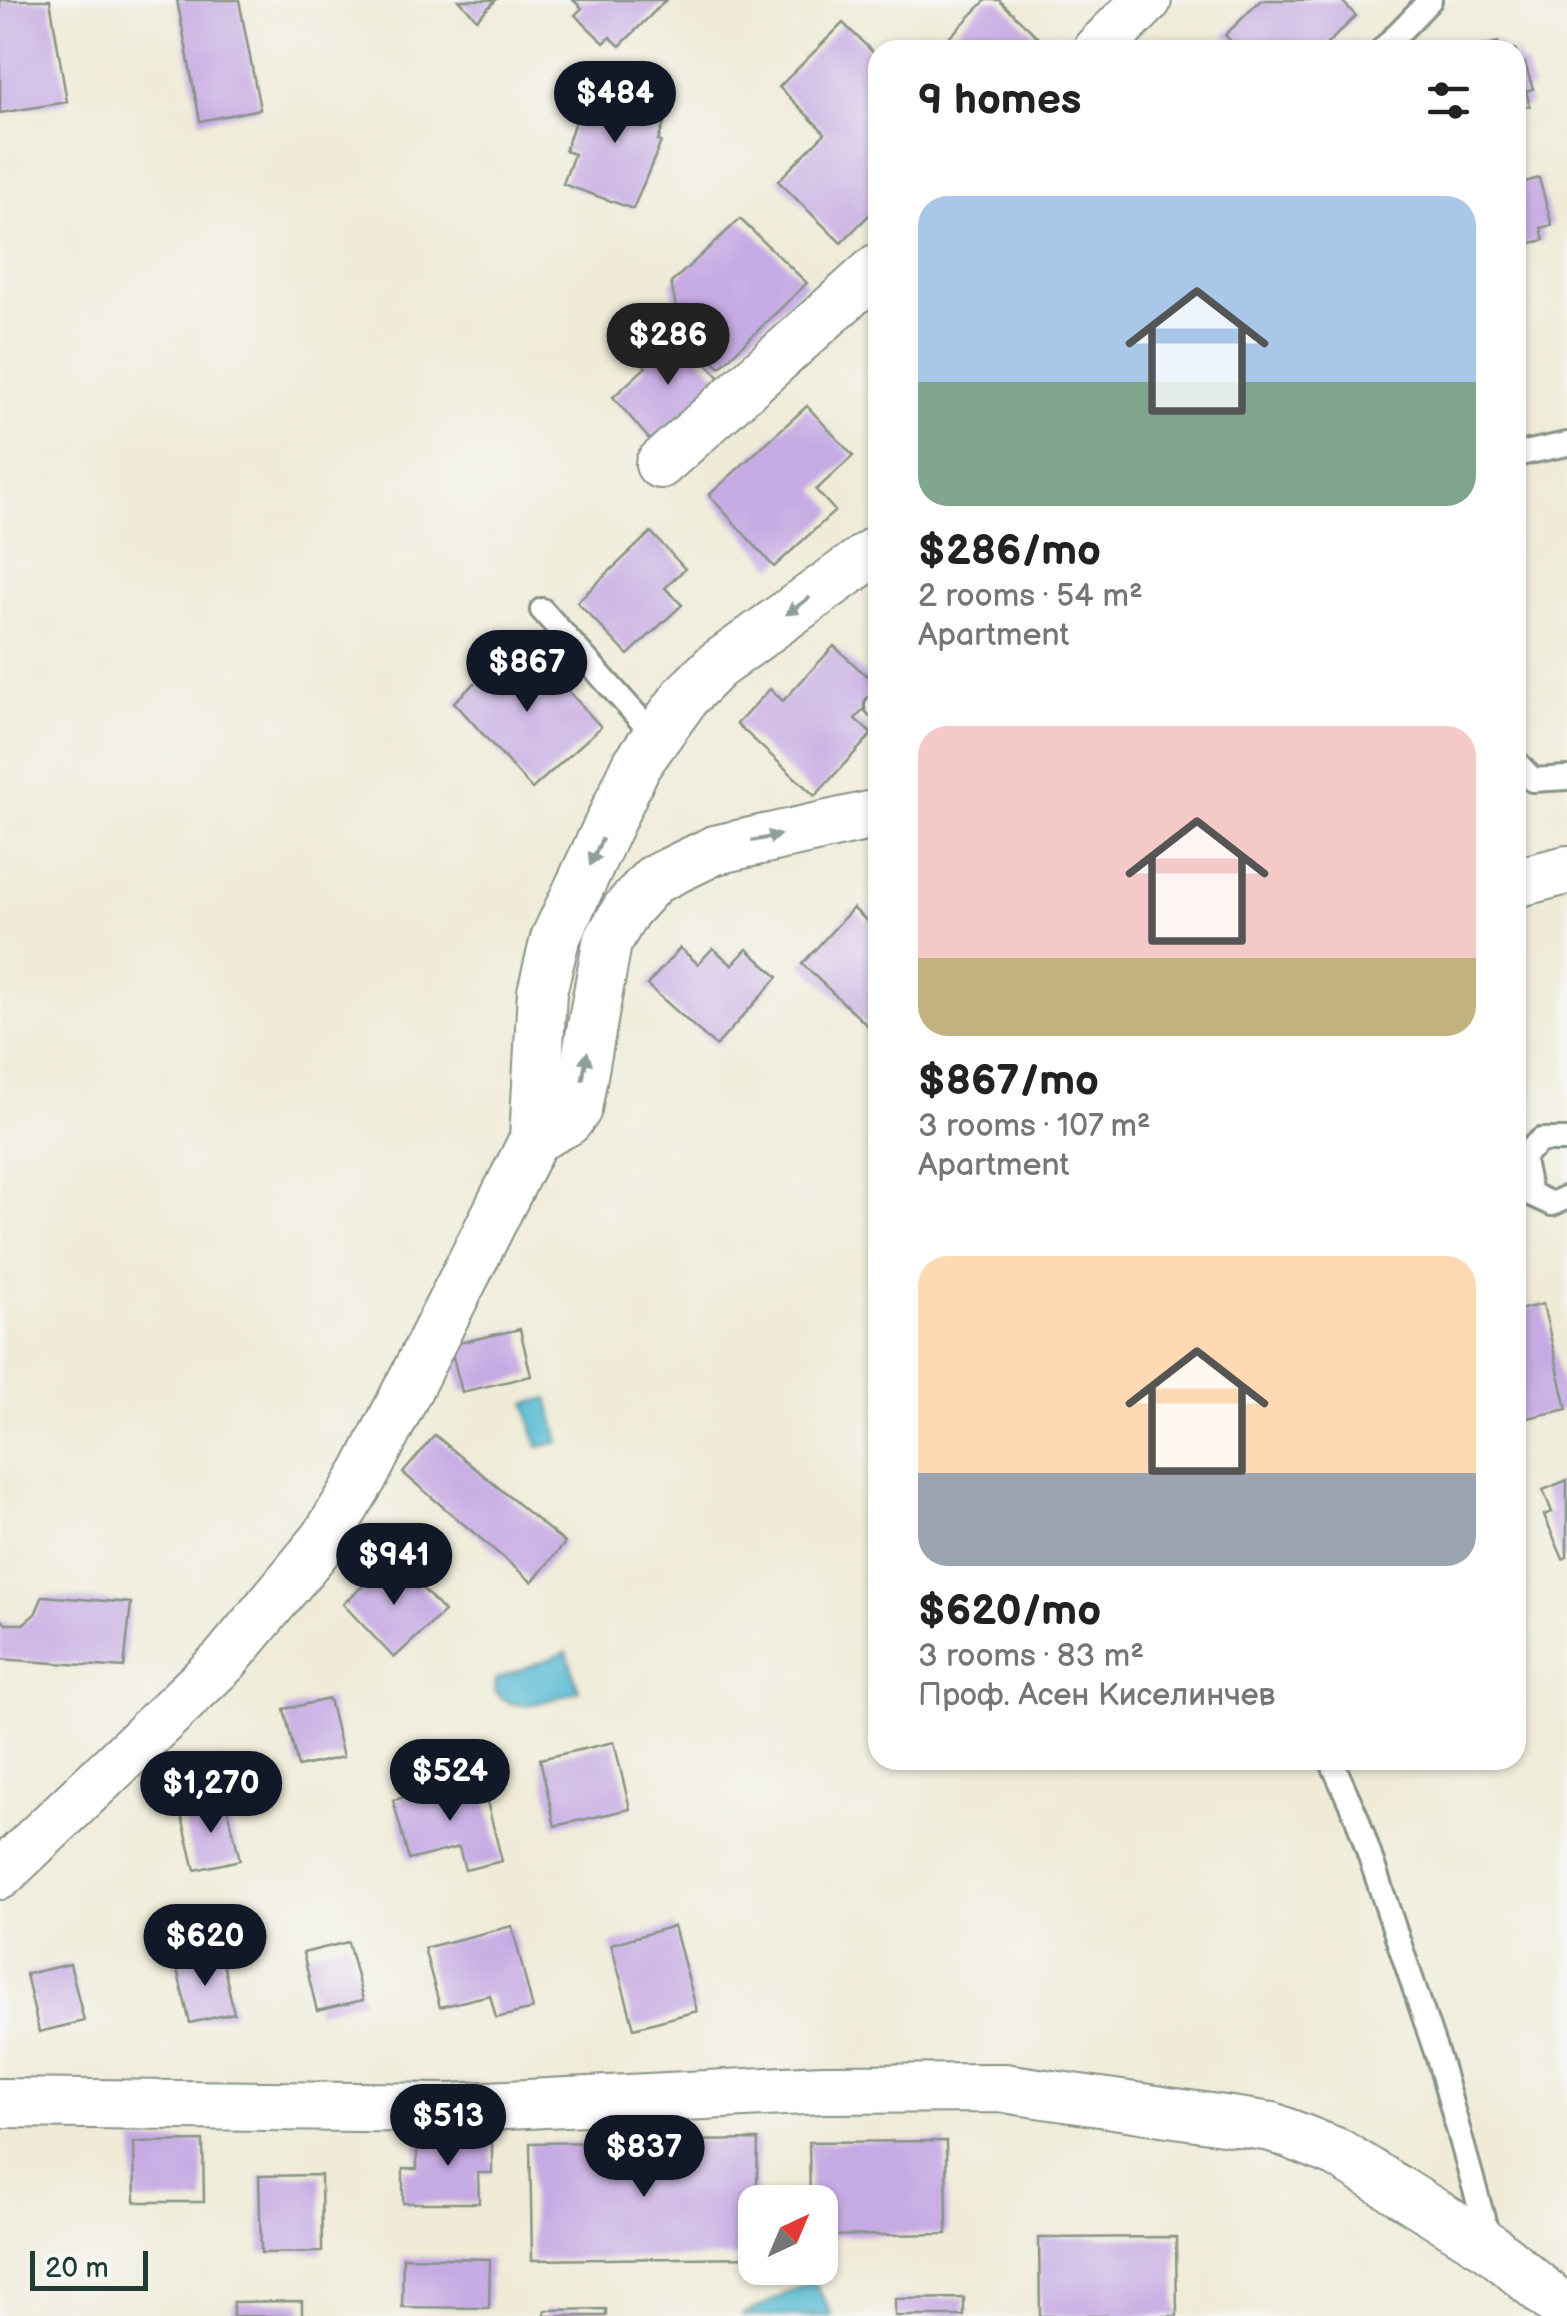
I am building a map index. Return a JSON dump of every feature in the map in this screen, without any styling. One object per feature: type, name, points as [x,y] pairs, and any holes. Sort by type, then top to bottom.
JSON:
[{"type":"street","points":[[1106,40],[1147,0]]},
{"type":"street","points":[[660,464],[868,277]]},
{"type":"street","points":[[0,1875],[225,1660],[324,1539],[366,1472],[534,1140],[542,992],[555,939],[637,764],[655,736],[716,666],[868,556]]},
{"type":"street","points":[[534,1140],[568,1121],[577,1110],[606,943],[626,910],[653,880],[714,850],[868,816]]},
{"type":"street","points":[[1526,879],[1567,870]]},
{"type":"street","points":[[0,2104],[449,2108],[823,2089],[1004,2088],[1272,2128],[1338,2153],[1491,2248],[1567,2310]]},
{"type":"lane","points":[[1392,40],[1430,0]]},
{"type":"lane","points":[[1526,453],[1567,444]]},
{"type":"lane","points":[[542,610],[655,736]]},
{"type":"lane","points":[[1526,773],[1533,780],[1567,778]]},
{"type":"lane","points":[[1526,1152],[1540,1140],[1567,1140]]},
{"type":"lane","points":[[1526,1175],[1530,1194],[1552,1204],[1567,1196]]},
{"type":"lane","points":[[1335,1770],[1357,1818],[1440,2064],[1491,2248]]},
{"type":"water","points":[[548,1398],[560,1442],[538,1447],[526,1404]]},
{"type":"water","points":[[567,1652],[579,1691],[523,1705],[503,1699],[495,1691],[496,1679]]},
{"type":"water","points":[[804,2285],[816,2285],[832,2316],[741,2316]]},
{"type":"building","points":[[0,0],[50,0],[67,102],[0,113]]},
{"type":"building","points":[[177,0],[239,0],[260,109],[200,121]]},
{"type":"building","points":[[459,0],[496,0],[477,19]]},
{"type":"building","points":[[573,0],[666,0],[620,46],[610,37],[604,43],[575,15],[582,8]]},
{"type":"building","points":[[986,0],[999,0],[1041,40],[947,40]]},
{"type":"building","points":[[1261,0],[1341,0],[1356,16],[1331,40],[1230,40],[1225,35]]},
{"type":"building","points":[[843,23],[868,47],[868,216],[841,243],[778,181],[825,133],[779,87]]},
{"type":"building","points":[[1526,66],[1533,89],[1526,91]]},
{"type":"building","points":[[598,84],[669,109],[658,141],[661,142],[633,209],[563,184],[574,154],[565,151],[576,118],[585,121]]},
{"type":"building","points":[[1539,178],[1552,225],[1541,228],[1544,240],[1526,244],[1526,182]]},
{"type":"building","points":[[740,219],[807,283],[720,367],[681,331],[671,283]]},
{"type":"building","points":[[675,331],[724,382],[657,448],[613,397],[646,367],[637,357]]},
{"type":"building","points":[[807,406],[853,456],[816,490],[835,511],[774,567],[709,495]]},
{"type":"building","points":[[651,532],[685,569],[665,588],[682,605],[628,655],[577,602]]},
{"type":"building","points":[[522,640],[601,727],[532,789],[454,702]]},
{"type":"building","points":[[834,646],[868,677],[868,705],[855,719],[868,730],[868,738],[815,796],[737,724],[770,689],[783,701]]},
{"type":"building","points":[[853,908],[868,922],[868,1026],[802,964]]},
{"type":"building","points":[[680,948],[698,964],[713,948],[732,965],[747,949],[778,977],[716,1046],[647,985]]},
{"type":"building","points":[[1543,1304],[1567,1409],[1526,1418],[1526,1308]]},
{"type":"building","points":[[520,1329],[531,1376],[462,1392],[450,1345]]},
{"type":"building","points":[[435,1435],[565,1543],[532,1582],[403,1473]]},
{"type":"building","points":[[1567,1480],[1567,1557],[1563,1559],[1544,1515],[1552,1512],[1543,1490]]},
{"type":"building","points":[[394,1557],[444,1612],[394,1658],[343,1604]]},
{"type":"building","points":[[43,1596],[131,1603],[124,1668],[0,1659],[0,1618],[6,1624],[23,1624],[35,1614]]},
{"type":"building","points":[[329,1699],[343,1757],[298,1767],[284,1709]]},
{"type":"building","points":[[614,1742],[630,1809],[555,1826],[540,1759]]},
{"type":"building","points":[[481,1778],[502,1861],[465,1870],[459,1847],[409,1860],[393,1800]]},
{"type":"building","points":[[226,1802],[240,1860],[195,1870],[181,1813]]},
{"type":"building","points":[[512,1926],[533,2009],[496,2018],[490,1995],[440,2007],[424,1948]]},
{"type":"building","points":[[674,1926],[697,2011],[634,2028],[611,1944]]},
{"type":"building","points":[[348,1942],[363,2000],[317,2011],[303,1953]]},
{"type":"building","points":[[221,1954],[234,2013],[190,2023],[176,1965]]},
{"type":"building","points":[[70,1964],[84,2021],[39,2032],[26,1974]]},
{"type":"building","points":[[417,2134],[492,2134],[492,2173],[478,2173],[479,2203],[403,2203],[403,2169],[417,2169]]},
{"type":"building","points":[[758,2140],[757,2185],[738,2185],[738,2257],[532,2260],[530,2143]]},
{"type":"building","points":[[203,2141],[204,2202],[135,2202],[134,2142]]},
{"type":"building","points":[[946,2141],[947,2234],[838,2236],[838,2185],[810,2185],[809,2142]]},
{"type":"building","points":[[321,2175],[322,2252],[261,2253],[259,2176]]},
{"type":"building","points":[[1176,2237],[1177,2316],[1040,2316],[1039,2238]]},
{"type":"building","points":[[403,2257],[490,2259],[489,2308],[402,2307]]},
{"type":"building","points":[[964,2298],[964,2316],[895,2316],[895,2299]]},
{"type":"building","points":[[302,2301],[302,2316],[233,2316],[233,2302]]},
{"type":"building","points":[[606,2309],[606,2316],[545,2316],[545,2310]]}]
